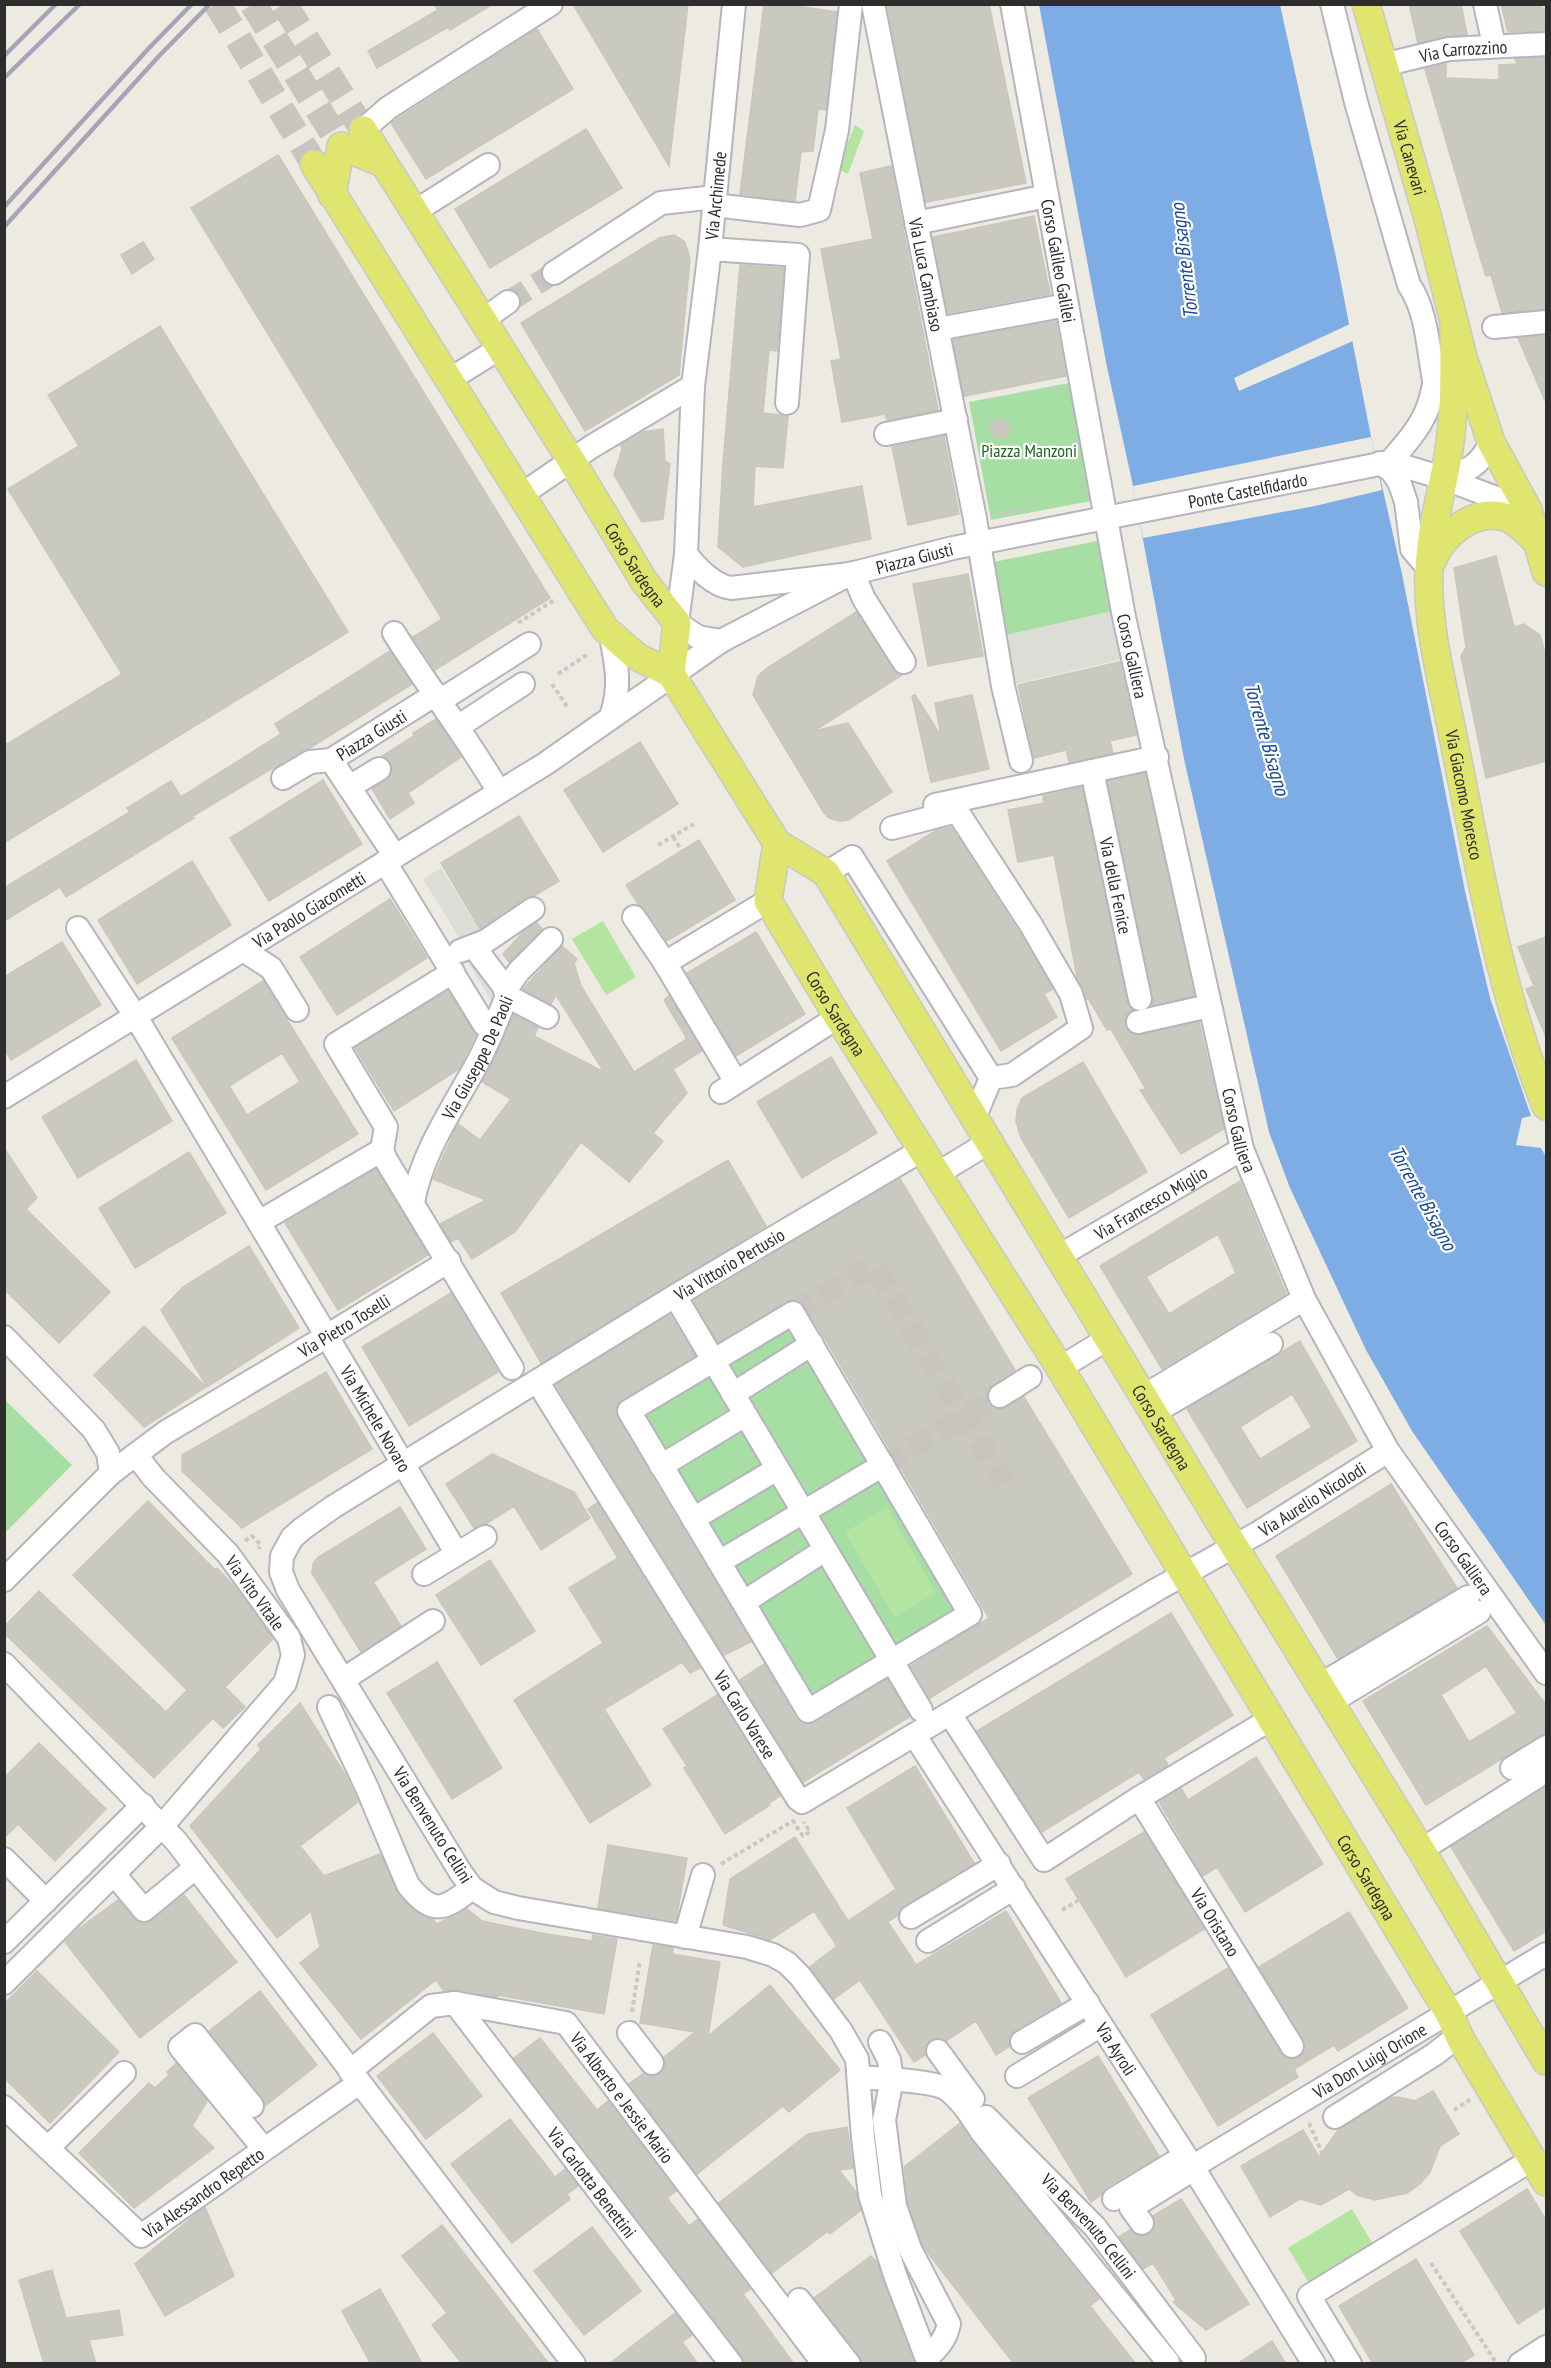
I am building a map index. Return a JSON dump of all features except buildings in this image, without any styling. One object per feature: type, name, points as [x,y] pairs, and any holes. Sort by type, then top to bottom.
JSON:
[{"type":"main road","name":"Via Canevari","points":[[1366,4],[1427,215],[1453,320],[1491,442],[1527,512]]},
{"type":"main road","name":"Corso Sardegna","points":[[363,130],[571,460],[644,581],[677,623],[671,674],[777,843],[826,873],[1421,1850],[1546,2061]]},
{"type":"main road","points":[[332,195],[341,146],[383,163]]},
{"type":"main road","points":[[314,164],[611,637],[636,656],[671,674]]},
{"type":"main road","name":"Via Canevari","points":[[1443,478],[1448,455],[1454,388],[1453,320]]},
{"type":"main road","name":"Via Giacomo Moresco","points":[[1443,478],[1435,517],[1429,569],[1432,629],[1502,972],[1531,1069],[1546,1106]]},
{"type":"main road","points":[[1429,569],[1441,545],[1456,527],[1481,518],[1527,512],[1522,528],[1539,544],[1546,572]]},
{"type":"main road","points":[[768,901],[777,843]]},
{"type":"main road","name":"Corso Sardegna","points":[[768,901],[838,1017],[1060,1368],[1185,1573],[1546,2182]]},
{"type":"street","points":[[363,130],[388,108],[551,4]]},
{"type":"street","name":"Via Archimede","points":[[677,623],[686,554],[693,386],[710,249],[734,4]]},
{"type":"street","points":[[554,273],[661,203],[714,201],[800,215],[819,210],[837,130],[851,4]]},
{"type":"street","name":"Via Luca Cambiaso","points":[[873,4],[956,420],[978,544]]},
{"type":"street","name":"Corso Galileo Galilei","points":[[1012,4],[1105,518]]},
{"type":"street","name":"Via Canevari","points":[[1332,4],[1356,102],[1409,285],[1416,295],[1434,380]]},
{"type":"street","points":[[1485,4],[1494,45]]},
{"type":"street","name":"Via Carrozzino","points":[[1383,65],[1449,49],[1546,44]]},
{"type":"street","points":[[414,212],[488,165]]},
{"type":"street","points":[[916,223],[1047,196]]},
{"type":"street","points":[[710,249],[798,255],[787,403]]},
{"type":"street","points":[[1416,295],[1453,320]]},
{"type":"street","points":[[483,320],[508,302]]},
{"type":"street","points":[[938,329],[1067,305]]},
{"type":"street","name":"Via Canevari","points":[[1385,462],[1413,435],[1427,409],[1453,320]]},
{"type":"street","points":[[1494,327],[1546,322]]},
{"type":"street","points":[[449,380],[500,348]]},
{"type":"street","points":[[521,495],[571,460],[693,386]]},
{"type":"street","points":[[886,435],[956,420]]},
{"type":"street","points":[[1443,478],[1470,469],[1485,456],[1491,442]]},
{"type":"street","points":[[1385,462],[1443,478],[1527,512]]},
{"type":"street","points":[[1385,462],[1401,484],[1406,502],[1412,549],[1429,569]]},
{"type":"street","name":"Ponte Castelfidardo","points":[[1105,518],[1385,462]]},
{"type":"street","points":[[1021,761],[1003,686],[978,544],[1105,518]]},
{"type":"street","name":"Corso Galliera","points":[[1105,518],[1124,617],[1157,757],[1242,1149],[1304,1299],[1388,1451],[1546,1674]]},
{"type":"street","name":"Piazza Giusti","points":[[686,554],[705,574],[722,587],[731,588],[852,573],[978,544]]},
{"type":"street","name":"Piazza Giusti","points":[[611,717],[721,641],[852,573]]},
{"type":"street","name":"Piazza Giusti","points":[[852,573],[864,599],[904,662]]},
{"type":"street","points":[[677,623],[698,637],[721,641]]},
{"type":"street","points":[[394,633],[459,726],[499,792]]},
{"type":"street","points":[[611,637],[618,675],[617,699],[611,717]]},
{"type":"street","name":"Piazza Giusti","points":[[390,859],[331,760],[434,692],[529,644]]},
{"type":"street","points":[[459,726],[523,684]]},
{"type":"street","name":"Via Paolo Giacometti","points":[[4,1097],[545,764],[611,717]]},
{"type":"street","points":[[929,806],[1157,757]]},
{"type":"street","points":[[283,778],[310,762],[331,760]]},
{"type":"street","points":[[349,787],[379,769]]},
{"type":"street","name":"Via della Fenice","points":[[1092,771],[1139,1010],[1209,1005]]},
{"type":"street","points":[[892,828],[957,811],[1031,925],[1071,994],[1081,1028],[1012,1075],[991,1078]]},
{"type":"street","points":[[826,873],[852,857],[991,1078]]},
{"type":"street","name":"Via Giuseppe De Paoli","points":[[390,859],[484,1024]]},
{"type":"street","points":[[665,963],[768,901]]},
{"type":"street","points":[[512,1368],[386,1160],[382,1150],[386,1127],[336,1044],[448,964],[533,909]]},
{"type":"street","points":[[634,917],[665,963],[729,1087],[838,1017]]},
{"type":"street","name":"Via Michele Novaro","points":[[78,928],[136,1017],[457,1554]]},
{"type":"street","points":[[547,1017],[506,993],[519,971],[551,939]]},
{"type":"street","name":"Via Giuseppe De Paoli","points":[[413,1202],[417,1179],[459,1093],[486,1045],[506,993],[474,947]]},
{"type":"street","points":[[243,950],[271,968],[297,1010]]},
{"type":"street","points":[[975,1116],[991,1078]]},
{"type":"street","points":[[937,1174],[991,1141]]},
{"type":"street","name":"Via Francesco Miglio","points":[[1059,1256],[1242,1149]]},
{"type":"street","points":[[259,1222],[382,1150]]},
{"type":"street","name":"Via Vittorio Pertusio","points":[[537,1382],[675,1296],[922,1150]]},
{"type":"street","name":"Via Pietro Toselli","points":[[4,1580],[111,1473],[166,1432],[449,1261]]},
{"type":"street","points":[[1149,1404],[1304,1299]]},
{"type":"street","points":[[681,1306],[921,1710]]},
{"type":"street","points":[[793,1313],[970,1614],[808,1711],[628,1411],[714,1360],[793,1313]]},
{"type":"street","points":[[4,1337],[93,1430],[108,1453],[111,1473]]},
{"type":"street","points":[[1060,1368],[1109,1338]]},
{"type":"street","points":[[733,1394],[812,1344]]},
{"type":"street","points":[[1149,1404],[1271,1344]]},
{"type":"street","points":[[1000,1396],[1030,1377]]},
{"type":"street","points":[[403,1464],[537,1382]]},
{"type":"street","name":"Via Carlo Varese","points":[[537,1382],[802,1802],[1185,1573]]},
{"type":"street","points":[[661,1466],[745,1415]]},
{"type":"street","name":"Via Aurelio Nicolodi","points":[[1234,1546],[1388,1451]]},
{"type":"street","name":"Via Vito Vitale","points":[[4,1983],[162,1826],[285,1683],[294,1655],[289,1638],[228,1554],[153,1477],[136,1455]]},
{"type":"street","name":"Via Benvenuto Cellini","points":[[403,1464],[333,1507],[292,1538],[282,1556],[281,1572],[288,1590],[440,1841],[472,1888],[494,1902],[518,1908],[747,1947],[773,1955],[787,1963],[800,1976],[841,2031],[857,2059],[870,2194],[895,2275],[928,2360]]},
{"type":"street","points":[[720,1562],[883,1465]]},
{"type":"street","points":[[693,1519],[777,1469]]},
{"type":"street","points":[[424,1574],[485,1537]]},
{"type":"street","points":[[1185,1573],[1234,1546]]},
{"type":"street","points":[[744,1602],[825,1550]]},
{"type":"street","points":[[1325,1694],[1474,1604]]},
{"type":"street","points":[[344,1679],[433,1621]]},
{"type":"street","points":[[4,1664],[162,1826],[574,2364]]},
{"type":"street","points":[[329,1707],[367,1788],[408,1885],[418,1898],[432,1907],[447,1907],[472,1888]]},
{"type":"street","points":[[950,1714],[1044,1860],[1139,1798],[1271,1719]]},
{"type":"street","name":"Via Ayroli","points":[[915,1736],[1088,2003],[1314,2364]]},
{"type":"street","points":[[1512,1768],[1546,1747]]},
{"type":"street","points":[[1421,1850],[1546,1771]]},
{"type":"street","name":"Via Oristano","points":[[1139,1798],[1292,2046]]},
{"type":"street","points":[[4,1942],[143,1805]]},
{"type":"street","points":[[4,1859],[46,1901]]},
{"type":"street","points":[[911,1917],[999,1864]]},
{"type":"street","points":[[114,1874],[144,1910],[195,1868]]},
{"type":"street","points":[[685,1937],[703,1875]]},
{"type":"street","points":[[928,1941],[1014,1888]]},
{"type":"street","name":"Via Don Luigi Orione","points":[[1190,2164],[1454,2024],[1499,1983],[1546,1954]]},
{"type":"street","name":"Via Alberto e Jessie Mario","points":[[355,2077],[431,2007],[455,2003],[566,2023],[824,2364]]},
{"type":"street","name":"Via Carlotta Benettini","points":[[455,2003],[730,2364]]},
{"type":"street","points":[[1022,2042],[1088,2003]]},
{"type":"street","points":[[1335,2117],[1435,2054],[1454,2024]]},
{"type":"street","points":[[1017,2076],[1101,2025]]},
{"type":"street","points":[[629,2033],[652,2062]]},
{"type":"street","points":[[252,2106],[195,2036],[180,2047],[264,2150]]},
{"type":"street","points":[[880,2042],[889,2060],[891,2079],[884,2120],[895,2206],[910,2249],[944,2310],[949,2324],[947,2334],[928,2360]]},
{"type":"street","name":"Via Benvenuto Cellini","points":[[938,2051],[974,2100],[968,2110]]},
{"type":"street","points":[[48,2148],[124,2073]]},
{"type":"street","name":"Via Alessandro Repetto","points":[[4,2107],[141,2236],[264,2150],[355,2077]]},
{"type":"street","name":"Via Benvenuto Cellini","points":[[860,2077],[891,2079],[947,2088],[968,2110],[981,2131],[1168,2362]]},
{"type":"street","name":"Via Benvenuto Cellini","points":[[968,2110],[984,2115],[1095,2227],[1194,2358]]},
{"type":"street","points":[[1350,2364],[1309,2296],[1533,2159]]},
{"type":"street","points":[[1114,2199],[1190,2164]]},
{"type":"street","points":[[1142,2223],[1131,2208],[1190,2164]]},
{"type":"street","points":[[800,2300],[849,2364]]},
{"type":"street","points":[[1520,2364],[1546,2347]]},
{"type":"path","points":[[1510,203],[1531,201],[1540,206]]},
{"type":"path","points":[[558,674],[588,654]]},
{"type":"path","points":[[552,684],[568,708]]},
{"type":"path","points":[[658,845],[694,824]]},
{"type":"path","points":[[673,837],[682,851]]},
{"type":"path","points":[[703,1875],[793,1821],[803,1836],[810,1832],[801,1816]]},
{"type":"path","points":[[1063,1910],[1079,1900]]},
{"type":"path","points":[[629,2033],[640,1960]]},
{"type":"path","points":[[1454,2110],[1477,2096]]},
{"type":"path","points":[[1307,2120],[1326,2162]]},
{"type":"path","points":[[1431,2263],[1496,2361]]},
{"type":"green space","points":[[855,125],[864,131],[848,174],[837,169]]},
{"type":"green space","name":"Piazza Manzoni","points":[[1069,383],[1091,501],[991,520],[969,402]]},
{"type":"green space","points":[[1097,541],[1113,611],[1003,636],[989,563]]},
{"type":"green space","points":[[603,921],[636,977],[606,995],[572,939]]},
{"type":"green space","points":[[790,1323],[962,1612],[810,1694],[637,1412]]},
{"type":"green space","points":[[4,1399],[72,1465],[5,1533],[4,1533]]},
{"type":"green space","points":[[887,1507],[936,1593],[894,1617],[845,1532]]},
{"type":"green space","points":[[1352,2209],[1374,2246],[1310,2285],[1288,2248]]},
{"type":"shaded area","points":[[1113,611],[1123,659],[1015,684],[1003,636]]},
{"type":"shaded area","points":[[441,868],[507,974],[493,1004],[465,957],[469,954],[423,879]]},
{"type":"water","name":"Torrente Bisagno","points":[[1039,5],[1280,5],[1336,257],[1465,891],[1490,998],[1531,1116],[1522,1118],[1516,1145],[1541,1148],[1546,1157],[1546,1625],[1412,1431],[1366,1350],[1290,1188],[1269,1132],[1184,759]]},
{"type":"pier","points":[[1350,324],[1353,341],[1239,391],[1234,378]]},
{"type":"pier","points":[[1371,437],[1382,490],[1315,506],[1143,538],[1133,486]]},
{"type":"tunnel","points":[[217,4],[314,164]]},
{"type":"tunnel","points":[[253,4],[341,146]]},
{"type":"tunnel","points":[[284,4],[363,130]]},
{"type":"tunnel","points":[[508,302],[554,273]]},
{"type":"tunnel","points":[[793,1313],[874,1265],[1006,1483]]},
{"type":"tunnel","points":[[883,1465],[1000,1396]]},
{"type":"railway","points":[[4,56],[56,4]]},
{"type":"railway","points":[[4,78],[80,4]]},
{"type":"railway","points":[[4,207],[192,4]]},
{"type":"railway","points":[[4,227],[159,56],[210,4]]}]
